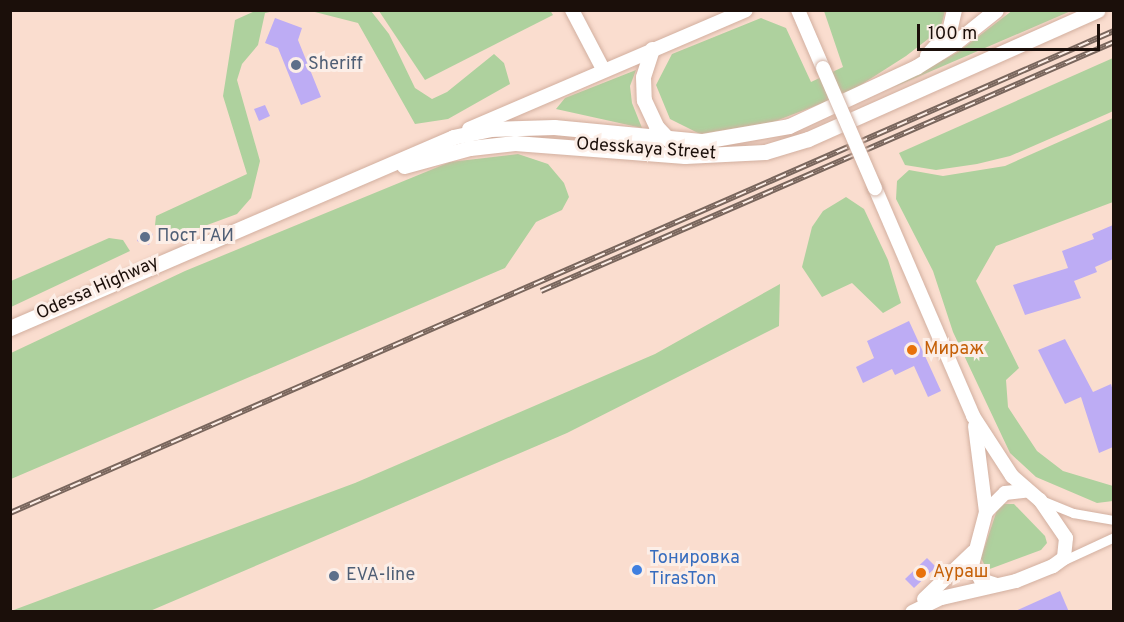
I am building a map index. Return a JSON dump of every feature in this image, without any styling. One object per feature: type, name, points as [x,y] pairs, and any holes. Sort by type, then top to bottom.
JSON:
[{"type":"main road","points":[[916,67],[949,31],[954,10]]},
{"type":"main road","name":"Odesskaya Street","points":[[351,180],[453,137],[490,129],[554,127],[714,140],[789,126],[863,95],[916,67],[956,42],[996,10]]},
{"type":"main road","name":"Odesskaya Street","points":[[351,180],[470,148],[515,142],[685,156],[730,157],[808,139],[1098,10]]},
{"type":"main road","points":[[652,49],[643,77],[644,100],[656,126],[685,156]]},
{"type":"main road","name":"Odessa Highway","points":[[10,328],[351,180]]},
{"type":"street","points":[[572,10],[603,69]]},
{"type":"street","name":"Odesskaya Street","points":[[453,137],[603,69],[746,10]]},
{"type":"street","points":[[798,10],[973,416],[1003,465],[1025,491],[1041,500],[1073,513],[1113,520]]},
{"type":"street","points":[[973,416],[986,512]]},
{"type":"street","points":[[996,585],[975,574],[972,559],[986,512],[998,496],[1025,491]]},
{"type":"street","points":[[1041,500],[1066,538],[1066,552],[1060,562]]},
{"type":"street","points":[[911,612],[941,597],[996,585],[1060,562],[1113,537]]},
{"type":"street","points":[[911,612],[947,580],[976,548]]},
{"type":"green space","points":[[550,10],[553,15],[425,80],[379,11]]},
{"type":"green space","points":[[1013,10],[1071,11],[892,88],[958,52]]},
{"type":"green space","points":[[255,11],[274,11],[265,13],[258,45],[242,64],[237,80],[260,161],[251,198],[237,214],[172,238],[155,225],[156,216],[247,174],[223,96],[235,20]]},
{"type":"green space","points":[[311,11],[371,11],[389,34],[415,88],[432,99],[447,92],[494,54],[504,63],[510,84],[448,119],[415,124],[358,23]]},
{"type":"green space","points":[[824,11],[945,11],[942,23],[932,36],[906,56],[856,88],[820,104],[773,122],[700,134],[670,119],[656,85],[672,54],[761,18],[786,28],[811,82],[843,67]]},
{"type":"green space","points":[[1113,58],[1113,111],[1109,113],[1010,156],[977,164],[936,170],[905,165],[899,153]]},
{"type":"green space","points":[[636,70],[630,86],[632,103],[642,128],[556,109],[565,98]]},
{"type":"green space","points":[[1113,118],[1113,202],[996,246],[976,281],[1019,368],[1006,380],[1008,407],[1037,451],[1063,471],[1113,486],[1113,501],[1097,503],[1036,477],[1010,453],[953,332],[933,271],[896,199],[897,181],[909,170],[943,176],[1005,166]]},
{"type":"green space","points":[[518,154],[548,164],[564,183],[569,197],[562,210],[536,222],[505,268],[11,479],[11,353],[185,271],[450,162]]},
{"type":"green space","points":[[846,197],[864,209],[888,260],[901,303],[883,313],[852,283],[822,297],[802,267],[812,227],[823,211]]},
{"type":"green space","points":[[109,238],[123,240],[130,251],[11,307],[11,281]]},
{"type":"green space","points":[[780,284],[779,326],[567,433],[150,611],[11,611],[355,483],[655,354]]},
{"type":"green space","points":[[1004,504],[1014,504],[1045,536],[1047,543],[1041,550],[987,570],[981,558],[997,510]]},
{"type":"building","name":"Sheriff","points":[[275,18],[302,28],[298,40],[321,97],[301,105],[278,48],[265,43]]},
{"type":"building","points":[[265,105],[270,116],[259,121],[254,109]]},
{"type":"building","points":[[1113,225],[1113,259],[1095,267],[1097,272],[1074,281],[1081,298],[1025,315],[1013,285],[1068,268],[1062,251],[1094,239],[1092,234]]},
{"type":"building","name":"Пост ГАИ","points":[[141,230],[153,234],[149,245],[137,241]]},
{"type":"building","points":[[909,321],[941,391],[928,397],[914,366],[895,375],[892,369],[863,383],[856,367],[874,358],[867,341]]},
{"type":"building","points":[[1065,339],[1093,392],[1111,384],[1113,447],[1099,453],[1081,397],[1065,404],[1038,350]]},
{"type":"building","name":"Аураш","points":[[927,558],[936,567],[914,588],[905,579]]},
{"type":"building","points":[[1060,591],[1069,612],[1013,612]]},
{"type":"railway","points":[[10,513],[1114,31]]},
{"type":"railway","points":[[541,291],[1114,42]]},
{"type":"place","name":"Sheriff","points":[[296,65]]},
{"type":"place","name":"Пост ГАИ","points":[[145,237]]},
{"type":"place","name":"Мираж","points":[[912,350]]},
{"type":"place","name":"Тонировка TirasTon","points":[[637,570]]},
{"type":"place","name":"Аураш","points":[[921,573]]},
{"type":"place","name":"EVA-line","points":[[334,576]]}]
